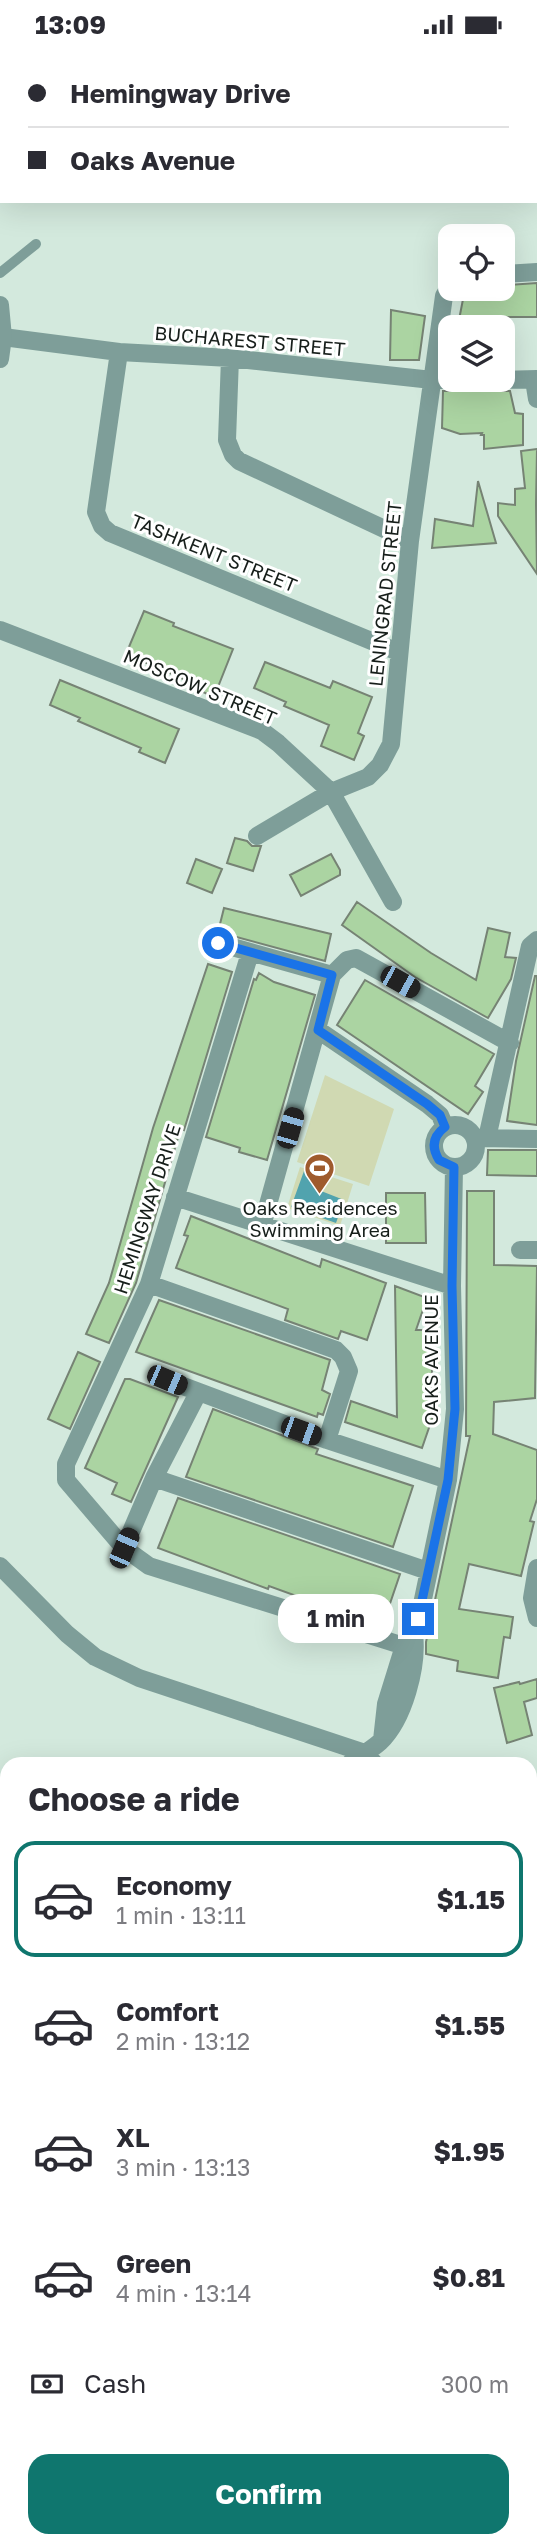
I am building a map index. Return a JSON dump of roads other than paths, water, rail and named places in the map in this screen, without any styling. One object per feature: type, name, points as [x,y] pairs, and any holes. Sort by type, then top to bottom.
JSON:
[{"type":"street","points":[[515,273],[537,272]]},
{"type":"street","name":"LENINGRAD STREET","points":[[257,836],[331,792],[369,777],[388,753],[410,541],[443,301]]},
{"type":"street","points":[[0,305],[4,337],[0,359]]},
{"type":"street","name":"BUCHAREST STREET","points":[[4,337],[119,352],[230,358],[438,380]]},
{"type":"street","name":"TASHKENT STREET","points":[[119,352],[96,512],[102,526],[110,533],[398,652]]},
{"type":"street","points":[[230,358],[227,440],[233,455],[239,461],[410,541]]},
{"type":"street","points":[[515,380],[536,379],[537,399]]},
{"type":"street","name":"MOSCOW STREET","points":[[0,630],[262,731],[331,792],[393,902]]},
{"type":"street","points":[[536,940],[530,946],[510,1043],[481,1138],[469,1161],[454,1167],[446,1165],[435,1154],[435,1138],[445,1127],[462,1126],[481,1138],[537,1139]]},
{"type":"street","points":[[218,943],[332,975]]},
{"type":"street","name":"HEMINGWAY DRIVE","points":[[124,1548],[66,1480],[65,1470],[149,1284],[250,953]]},
{"type":"street","points":[[262,1226],[332,975],[350,958],[356,958],[510,1043]]},
{"type":"street","points":[[318,1030],[427,1104],[440,1115],[445,1127]]},
{"type":"street","name":"OAKS AVENUE","points":[[371,1757],[403,1707],[416,1652],[409,1640],[428,1571],[448,1480],[455,1409],[452,1286],[454,1167]]},
{"type":"street","points":[[175,1197],[452,1286]]},
{"type":"street","points":[[149,1284],[336,1350],[343,1357],[349,1371],[327,1440]]},
{"type":"street","points":[[167,1380],[327,1440],[448,1480]]},
{"type":"street","points":[[198,1393],[154,1478],[124,1548],[149,1566],[409,1640]]},
{"type":"street","points":[[154,1478],[428,1571]]},
{"type":"street","points":[[0,1566],[67,1634],[95,1657],[139,1678],[364,1757]]},
{"type":"street","points":[[537,1568],[532,1598],[537,1618]]},
{"type":"lane","points":[[0,273],[36,244]]},
{"type":"water","points":[[304,1171],[320,1177],[316,1189],[344,1200],[336,1223],[291,1207]]},
{"type":"place","name":"Oaks Residences Swimming Area","points":[[320,1196]]}]
